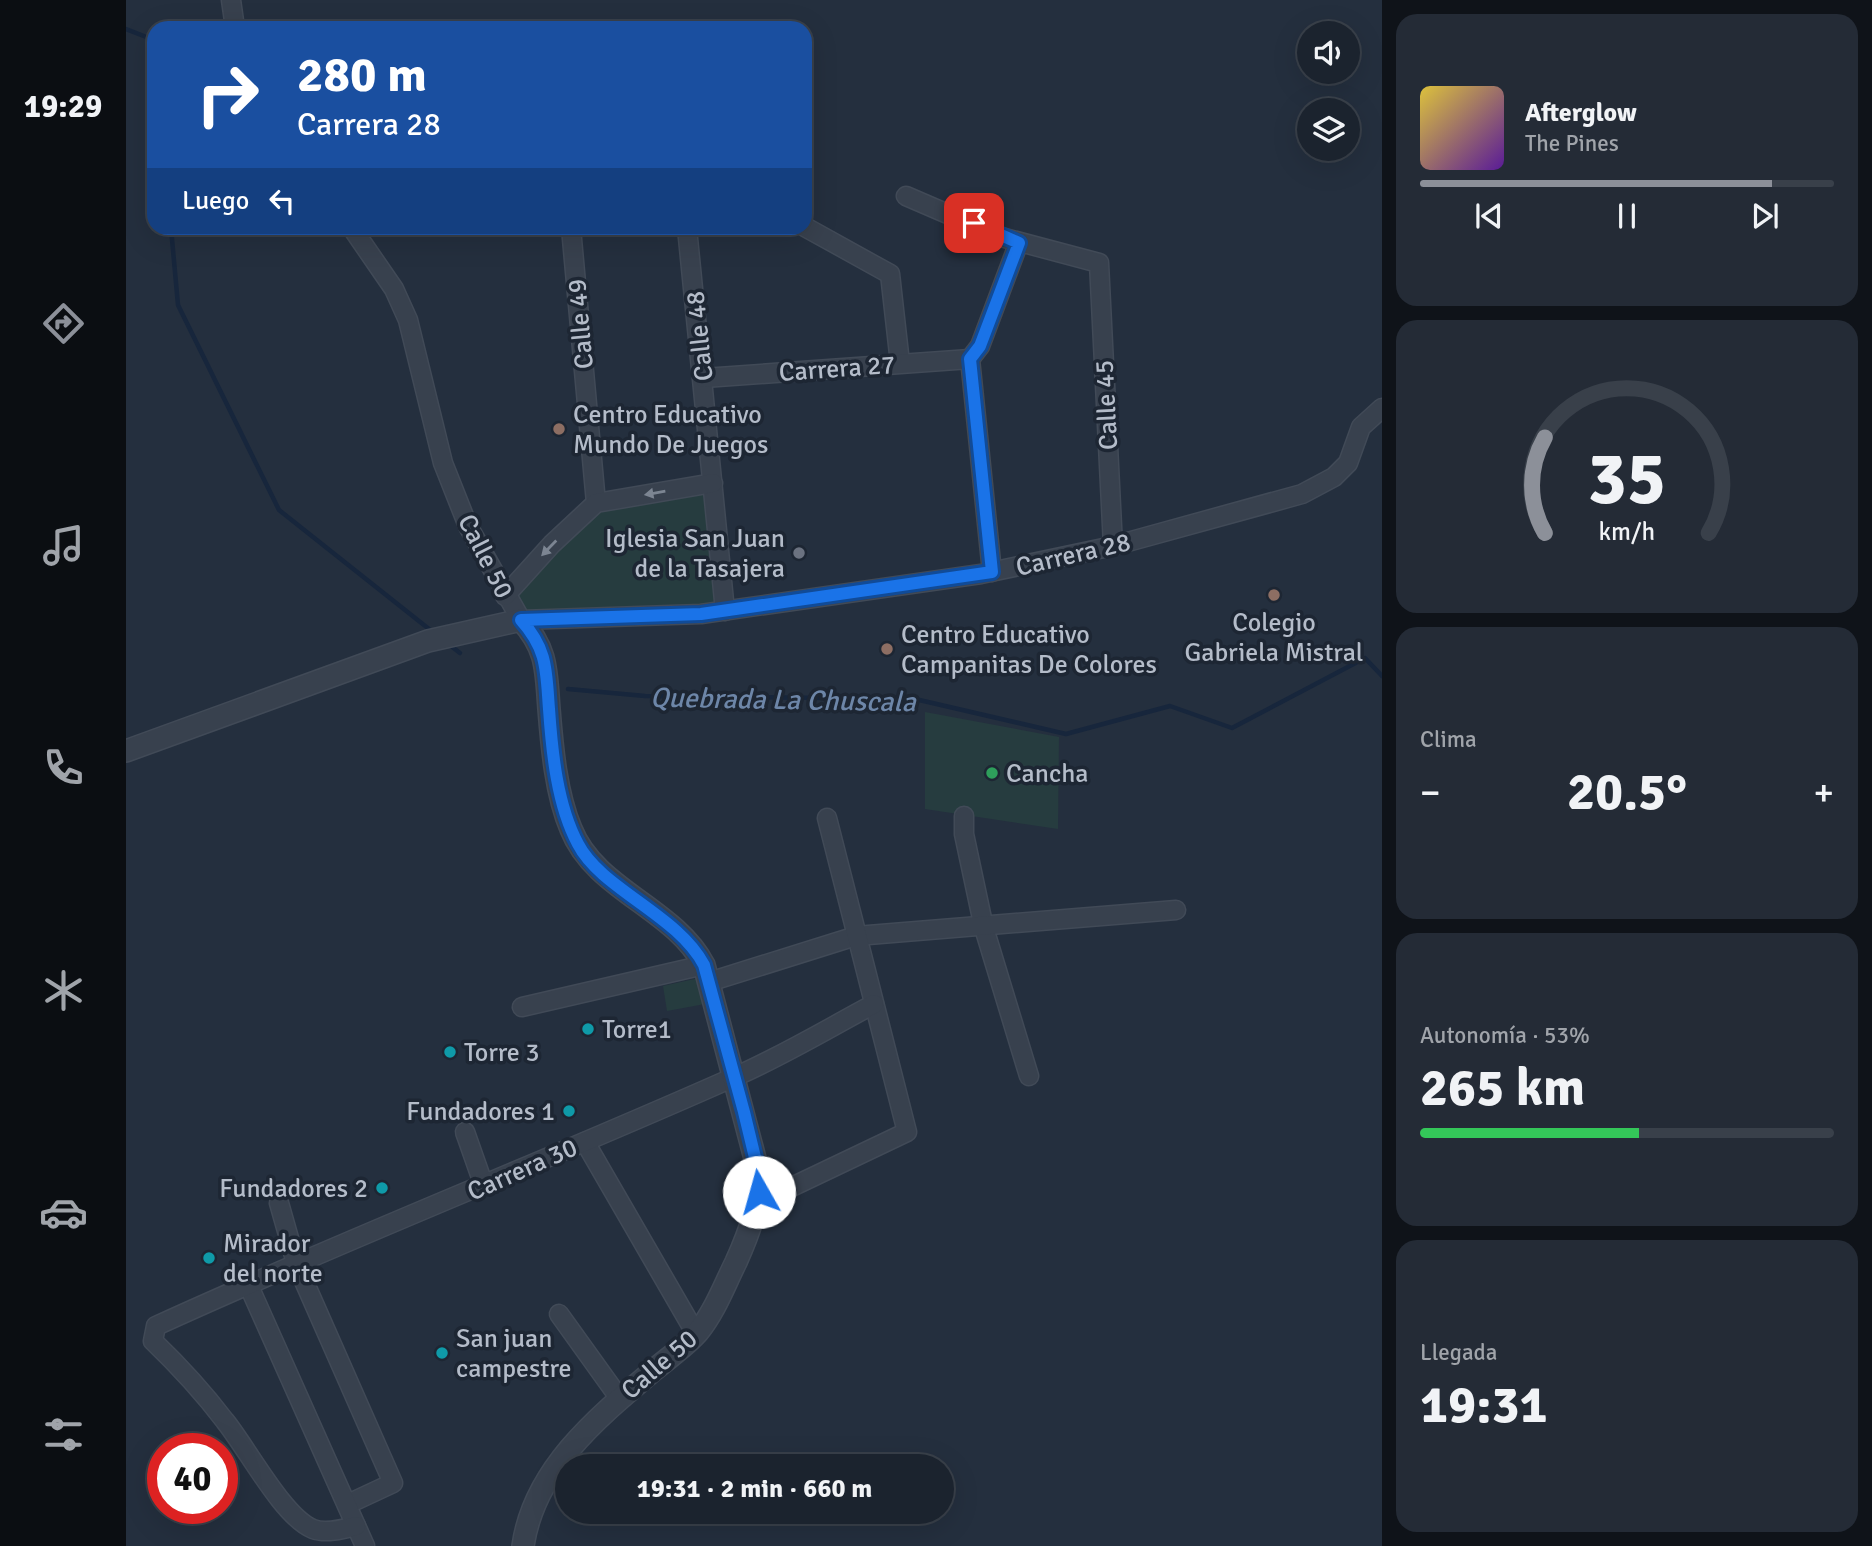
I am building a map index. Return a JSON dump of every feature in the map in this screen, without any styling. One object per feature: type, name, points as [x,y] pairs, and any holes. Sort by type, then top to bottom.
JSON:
[{"type":"street","points":[[231,0],[234,21]]},
{"type":"street","points":[[906,196],[1019,243],[980,346],[970,359],[992,572]]},
{"type":"street","points":[[812,231],[890,274],[900,363]]},
{"type":"street","name":"Calle 50","points":[[359,235],[394,289],[408,320],[443,463],[468,526],[505,596],[535,636],[548,670],[549,709],[559,784],[570,828],[579,848],[601,870],[671,926],[698,953],[706,973],[758,1170],[756,1204],[750,1231],[712,1314],[696,1334],[586,1430],[555,1468],[539,1496],[523,1546]]},
{"type":"street","name":"Calle 49","points":[[572,235],[596,503]]},
{"type":"street","name":"Calle 48","points":[[688,235],[725,611]]},
{"type":"street","name":"Calle 45","points":[[1019,243],[1099,263],[1113,546]]},
{"type":"street","name":"Carrera 27","points":[[704,378],[970,359]]},
{"type":"street","name":"Carrera 28","points":[[521,620],[725,611],[992,572],[1113,546],[1302,494],[1325,482],[1348,463],[1361,427],[1382,408]]},
{"type":"street","points":[[505,596],[552,544],[596,503],[713,483]]},
{"type":"street","points":[[126,751],[429,641],[498,628],[521,620]]},
{"type":"street","points":[[964,816],[964,834],[984,928],[1029,1076]]},
{"type":"street","points":[[756,1204],[907,1132],[827,818]]},
{"type":"street","points":[[522,1007],[706,973],[856,936],[984,928],[1176,909]]},
{"type":"street","name":"Carrera 30","points":[[356,1526],[333,1531],[313,1529],[291,1511],[226,1422],[185,1372],[153,1341],[156,1326],[296,1263],[484,1186],[733,1077],[874,1004]]},
{"type":"street","points":[[465,1132],[484,1186]]},
{"type":"street","points":[[584,1142],[696,1334]]},
{"type":"street","points":[[279,1203],[296,1263],[393,1483],[348,1504]]},
{"type":"street","points":[[248,1284],[365,1546]]},
{"type":"street","points":[[559,1314],[620,1399]]},
{"type":"green space","points":[[712,485],[724,611],[529,627],[512,590],[597,505]]},
{"type":"green space","name":"Cancha","points":[[925,712],[1059,737],[1058,829],[925,809]]},
{"type":"green space","points":[[699,978],[705,1004],[667,1011],[663,986]]},
{"type":"waterway","points":[[126,29],[147,37]]},
{"type":"waterway","points":[[172,235],[178,305],[279,510],[434,633]]},
{"type":"waterway","points":[[447,643],[460,653]]},
{"type":"waterway","name":"Quebrada La Chuscala","points":[[568,689],[645,696],[915,699],[1066,734],[1170,706],[1232,728],[1365,658],[1382,676]]},
{"type":"place","name":"Centro Educativo Mundo De Juegos","points":[[559,429]]},
{"type":"place","name":"Iglesia San Juan de la Tasajera","points":[[799,553]]},
{"type":"place","name":"Colegio Gabriela Mistral","points":[[1274,595]]},
{"type":"place","name":"Centro Educativo Campanitas De Colores","points":[[887,649]]},
{"type":"place","name":"Cancha","points":[[992,773]]},
{"type":"place","name":"Torre1","points":[[588,1029]]},
{"type":"place","name":"Torre 3","points":[[450,1052]]},
{"type":"place","name":"Fundadores 1","points":[[569,1111]]},
{"type":"place","name":"Fundadores 2","points":[[382,1188]]},
{"type":"place","name":"Mirador del norte","points":[[209,1258]]},
{"type":"place","name":"San juan campestre","points":[[442,1353]]},
{"type":"route","points":[[759,1192],[758,1170],[744,1112],[704,965],[698,953],[671,926],[601,870],[579,848],[570,828],[559,784],[549,709],[548,670],[535,636],[521,620],[701,614],[992,572],[970,359],[980,346],[1019,243],[974,223]]}]
